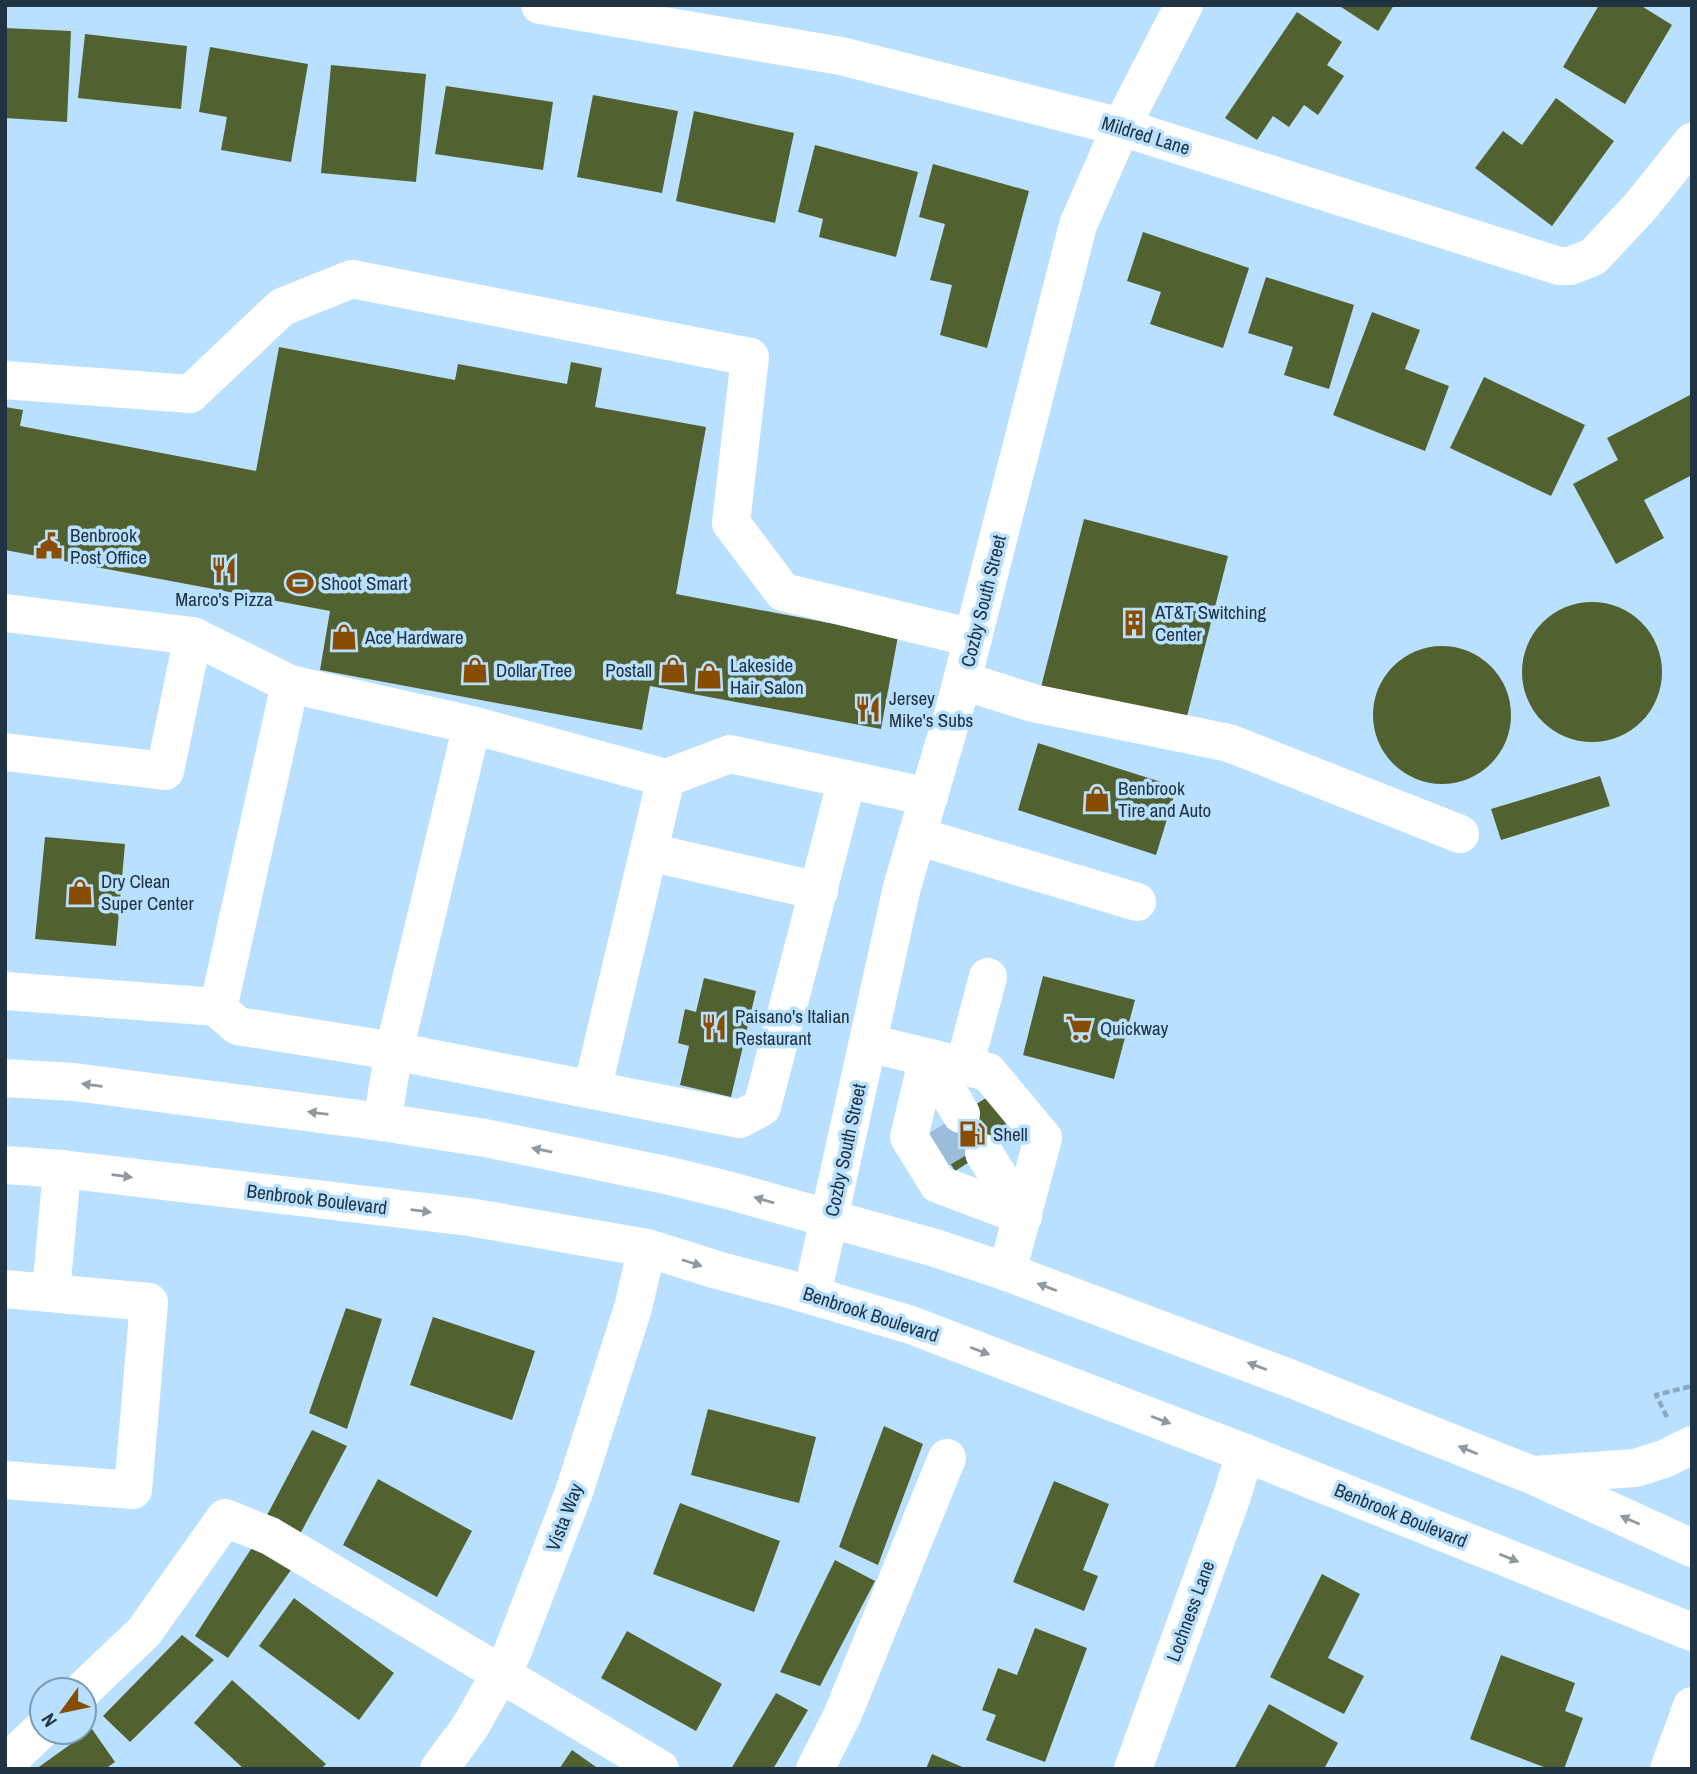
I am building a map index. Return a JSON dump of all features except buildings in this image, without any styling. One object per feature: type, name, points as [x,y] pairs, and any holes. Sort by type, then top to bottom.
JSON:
[{"type":"main road","name":"Mildred Lane","points":[[540,5],[841,56],[1121,127],[1559,266],[1570,266],[1592,257],[1640,207],[1692,142]]},
{"type":"main road","name":"Cozby South Street","points":[[812,1295],[902,887],[963,681],[1078,225],[1121,127],[1184,5]]},
{"type":"main road","points":[[5,380],[190,394],[282,307],[352,279],[750,357],[731,523],[783,592],[973,638]]},
{"type":"main road","points":[[5,613],[193,636],[290,684],[472,724],[666,778],[730,754],[929,797]]},
{"type":"main road","points":[[5,752],[165,771],[193,636]]},
{"type":"main road","points":[[963,681],[1033,703],[1230,743],[1460,834]]},
{"type":"main road","points":[[217,1007],[290,684]]},
{"type":"main road","points":[[382,1122],[394,1051],[472,724]]},
{"type":"main road","points":[[592,1090],[666,778]]},
{"type":"main road","points":[[5,991],[217,1007],[238,1026],[394,1051],[740,1119],[762,1107],[847,779]]},
{"type":"main road","points":[[918,836],[1137,902]]},
{"type":"main road","points":[[649,852],[819,891]]},
{"type":"main road","points":[[988,977],[909,1137],[938,1185],[1023,1216]]},
{"type":"main road","points":[[868,1043],[988,1072],[1043,1138],[1007,1272]]},
{"type":"main road","points":[[946,1062],[951,1120]]},
{"type":"main road","points":[[5,1078],[74,1082],[485,1138],[670,1176],[935,1248],[1007,1272],[1289,1378],[1532,1475],[1692,1548]]},
{"type":"main road","points":[[974,1159],[1023,1216]]},
{"type":"main road","name":"Benbrook Boulevard","points":[[5,1165],[62,1169],[469,1217],[647,1248],[911,1325],[1245,1453],[1692,1632]]},
{"type":"main road","points":[[51,1293],[62,1169]]},
{"type":"main road","name":"Vista Way","points":[[439,1769],[470,1727],[512,1653],[574,1492],[631,1315],[647,1248]]},
{"type":"main road","points":[[5,1289],[149,1302],[133,1490],[5,1480]]},
{"type":"main road","points":[[1532,1475],[1635,1468],[1664,1459],[1692,1445]]},
{"type":"main road","name":"Lochness Lane","points":[[1133,1769],[1232,1496],[1245,1453]]},
{"type":"main road","points":[[815,1769],[842,1716],[947,1458]]},
{"type":"main road","points":[[98,1676],[144,1632],[225,1518],[270,1536],[660,1769]]},
{"type":"main road","points":[[1669,1769],[1692,1706]]},
{"type":"main road","points":[[5,1764],[28,1743]]},
{"type":"tunnel","points":[[941,1126],[964,1165]]},
{"type":"place","name":"Benbrook Post Office","points":[[49,546]]},
{"type":"place","name":"Marco's Pizza","points":[[224,570]]},
{"type":"place","name":"Shoot Smart","points":[[300,583]]},
{"type":"place","name":"AT&T Switching Center","points":[[1134,623]]},
{"type":"place","name":"Ace Hardware","points":[[344,637]]},
{"type":"place","name":"Dollar Tree","points":[[475,670]]},
{"type":"place","name":"Postall","points":[[673,670]]},
{"type":"place","name":"Lakeside Hair Salon","points":[[709,676]]},
{"type":"place","name":"Jersey Mike's Subs","points":[[868,709]]},
{"type":"place","name":"Benbrook Tire and Auto","points":[[1097,799]]},
{"type":"place","name":"Dry Clean Super Center","points":[[80,892]]},
{"type":"place","name":"Paisano's Italian Restaurant","points":[[714,1027]]},
{"type":"place","name":"Quickway","points":[[1079,1028]]},
{"type":"place","name":"Shell","points":[[972,1134]]}]
